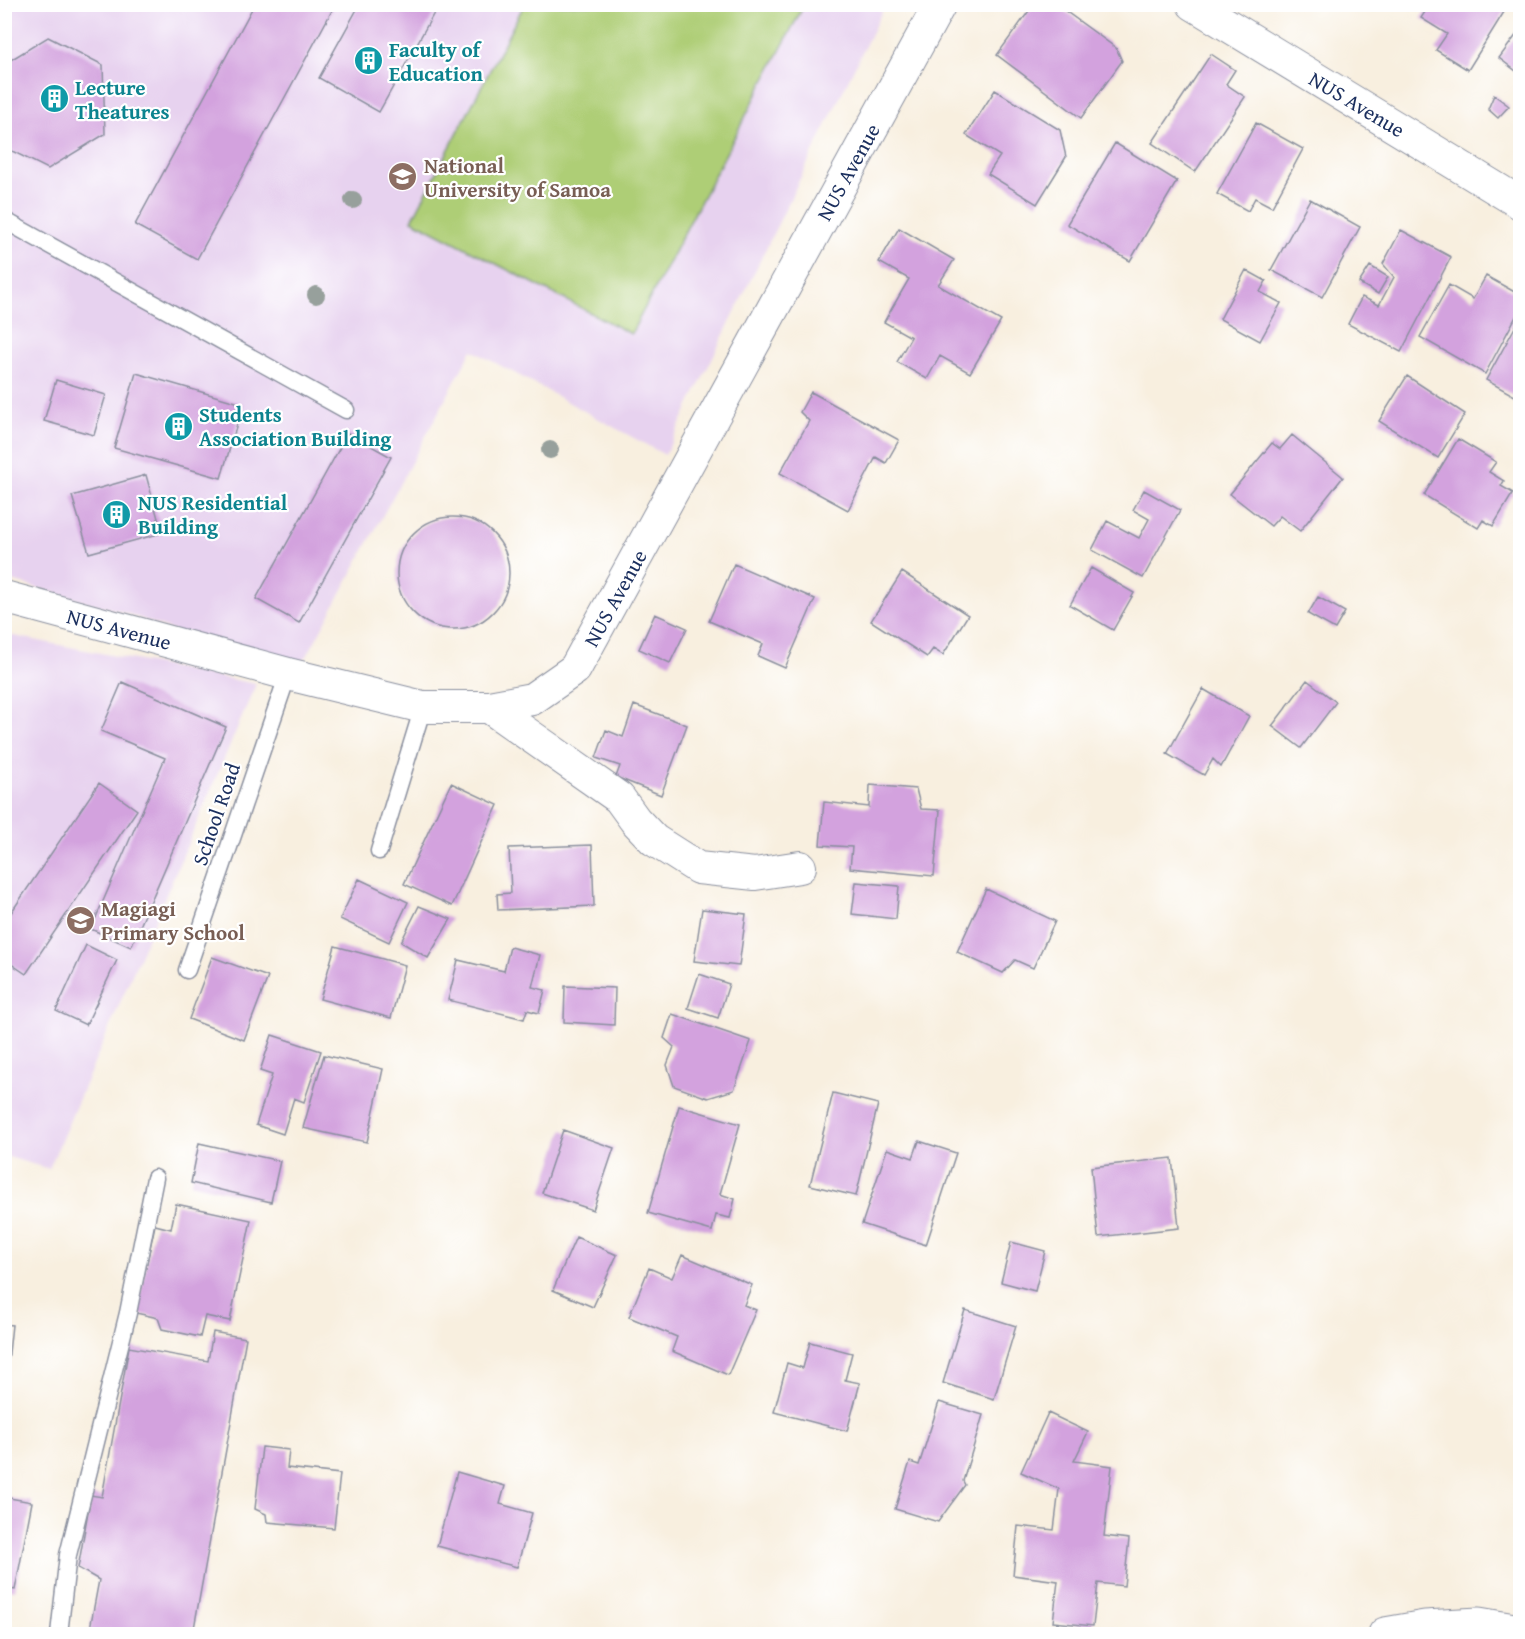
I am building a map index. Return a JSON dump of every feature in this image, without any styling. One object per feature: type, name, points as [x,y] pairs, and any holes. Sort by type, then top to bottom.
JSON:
[{"type":"street","name":"NUS Avenue","points":[[4,597],[288,674],[423,707],[489,707],[532,699],[576,669],[940,4]]},
{"type":"street","name":"NUS Avenue","points":[[1192,4],[1521,203]]},
{"type":"street","points":[[489,707],[619,798],[654,840],[698,867],[755,874],[800,867]]},
{"type":"street","points":[[1385,1635],[1425,1627],[1479,1624],[1521,1631]]},
{"type":"lane","points":[[4,220],[346,410]]},
{"type":"lane","name":"School Road","points":[[187,970],[288,674]]},
{"type":"lane","points":[[379,851],[423,707]]},
{"type":"lane","points":[[59,1635],[68,1555],[128,1313],[155,1178]]},
{"type":"shaded area","name":"National University of Samoa","points":[[4,5],[885,5],[665,455],[472,350],[307,656],[288,674],[123,612],[5,579]]},
{"type":"shaded area","name":"Magiagi Primary School","points":[[4,634],[256,684],[49,1169],[5,1156]]},
{"type":"green space","points":[[524,5],[804,5],[631,334],[412,220]]},
{"type":"building","name":"Faculty of Education","points":[[360,4],[439,4],[379,112],[319,78]]},
{"type":"building","points":[[1034,4],[1049,4],[1061,8],[1116,48],[1122,61],[1081,118],[997,55]]},
{"type":"building","points":[[1430,4],[1509,4],[1468,70],[1436,50],[1447,34],[1421,18]]},
{"type":"building","points":[[254,5],[335,5],[197,259],[135,225]]},
{"type":"building","points":[[1520,30],[1520,74],[1499,58]]},
{"type":"building","name":"Lecture Theatures","points":[[48,37],[103,65],[105,134],[48,169],[4,147],[4,64]]},
{"type":"building","points":[[1211,54],[1235,70],[1226,84],[1245,97],[1195,172],[1152,143]]},
{"type":"building","points":[[995,90],[1060,130],[1066,157],[1037,204],[988,174],[1000,156],[966,135]]},
{"type":"building","points":[[1494,95],[1509,106],[1498,118],[1488,109]]},
{"type":"building","points":[[1256,123],[1303,149],[1272,207],[1255,198],[1248,211],[1217,194]]},
{"type":"building","points":[[1115,143],[1177,181],[1130,261],[1067,224]]},
{"type":"building","points":[[1310,199],[1360,227],[1322,297],[1271,270]]},
{"type":"building","points":[[899,228],[954,260],[938,285],[1001,321],[970,373],[940,356],[927,379],[897,362],[911,337],[884,322],[909,279],[879,262]]},
{"type":"building","points":[[1401,230],[1451,257],[1401,352],[1348,324],[1362,297],[1379,305],[1394,277],[1383,264]]},
{"type":"building","points":[[1370,266],[1388,277],[1378,294],[1359,283]]},
{"type":"building","points":[[1246,270],[1266,281],[1260,292],[1281,303],[1260,341],[1220,319]]},
{"type":"building","points":[[1486,276],[1520,295],[1520,309],[1485,374],[1420,337],[1449,285],[1473,299]]},
{"type":"building","points":[[1520,318],[1520,399],[1486,380]]},
{"type":"building","name":"Students Association Building","points":[[136,373],[243,404],[221,478],[114,448]]},
{"type":"building","points":[[1407,376],[1465,414],[1438,458],[1379,421]]},
{"type":"building","points":[[56,380],[106,395],[94,435],[44,421]]},
{"type":"building","points":[[811,392],[899,440],[886,463],[876,457],[848,510],[780,473],[809,421],[800,412]]},
{"type":"building","points":[[348,433],[391,457],[299,623],[256,599]]},
{"type":"building","points":[[1292,435],[1343,477],[1300,531],[1280,516],[1271,526],[1230,494],[1272,443],[1280,449]]},
{"type":"building","points":[[1458,439],[1496,462],[1489,472],[1504,481],[1501,486],[1513,493],[1493,526],[1483,520],[1478,528],[1424,495]]},
{"type":"building","name":"NUS Residential Building","points":[[146,475],[162,533],[89,553],[72,496]]},
{"type":"building","points":[[1144,490],[1180,510],[1143,578],[1092,550],[1107,521],[1139,538],[1149,519],[1133,510]]},
{"type":"building","points":[[453,517],[475,521],[493,533],[505,551],[509,573],[505,595],[493,613],[475,625],[453,629],[431,625],[413,613],[401,595],[397,573],[401,551],[413,533],[431,521]]},
{"type":"building","points":[[734,564],[815,599],[785,668],[758,656],[763,644],[709,621]]},
{"type":"building","points":[[1091,568],[1134,593],[1113,630],[1070,605]]},
{"type":"building","points":[[902,572],[968,615],[943,655],[933,649],[927,657],[871,621]]},
{"type":"building","points":[[1318,597],[1345,612],[1335,629],[1308,614]]},
{"type":"building","points":[[655,614],[687,628],[670,663],[639,649]]},
{"type":"building","points":[[1307,680],[1336,702],[1301,748],[1272,726]]},
{"type":"building","points":[[122,682],[226,727],[131,947],[91,929],[165,758],[101,731]]},
{"type":"building","points":[[1203,689],[1249,716],[1221,767],[1213,759],[1204,775],[1167,754]]},
{"type":"building","points":[[634,705],[687,725],[661,795],[616,777],[620,766],[596,758],[606,730],[623,737]]},
{"type":"building","points":[[99,783],[137,810],[26,974],[4,959],[4,923]]},
{"type":"building","points":[[451,783],[498,805],[452,906],[404,884]]},
{"type":"building","points":[[870,785],[916,789],[921,809],[940,810],[934,876],[850,868],[852,847],[820,845],[824,802],[869,807]]},
{"type":"building","points":[[592,845],[594,906],[498,910],[497,894],[511,893],[509,848]]},
{"type":"building","points":[[359,879],[408,902],[389,942],[340,919]]},
{"type":"building","points":[[856,882],[899,886],[896,919],[852,914]]},
{"type":"building","points":[[986,889],[1055,921],[1033,968],[1015,960],[1003,973],[957,952]]},
{"type":"building","points":[[419,906],[451,919],[428,958],[401,942]]},
{"type":"building","points":[[702,909],[746,914],[739,966],[694,961]]},
{"type":"building","points":[[86,945],[117,960],[86,1025],[56,1011]]},
{"type":"building","points":[[335,946],[405,965],[391,1018],[320,999]]},
{"type":"building","points":[[510,947],[540,955],[532,987],[545,990],[539,1013],[527,1010],[524,1019],[448,1000],[458,960],[504,971]]},
{"type":"building","points":[[212,957],[268,977],[244,1040],[189,1019]]},
{"type":"building","points":[[699,974],[729,984],[718,1018],[688,1008]]},
{"type":"building","points":[[565,986],[615,988],[614,1025],[564,1022]]},
{"type":"building","points":[[672,1014],[751,1041],[734,1090],[708,1098],[674,1086],[667,1065],[674,1047],[664,1038]]},
{"type":"building","points":[[272,1035],[321,1051],[304,1102],[294,1098],[283,1134],[256,1125],[272,1075],[260,1071]]},
{"type":"building","points":[[324,1055],[383,1069],[367,1142],[303,1128]]},
{"type":"building","points":[[833,1093],[878,1104],[856,1196],[810,1185]]},
{"type":"building","points":[[679,1106],[740,1124],[720,1194],[735,1199],[730,1218],[716,1215],[712,1231],[648,1213]]},
{"type":"building","points":[[563,1130],[614,1148],[593,1210],[542,1193]]},
{"type":"building","points":[[919,1141],[956,1153],[926,1245],[862,1224],[887,1149],[913,1158]]},
{"type":"building","points":[[199,1143],[280,1161],[271,1202],[191,1183]]},
{"type":"building","points":[[1172,1158],[1179,1228],[1098,1237],[1091,1167]]},
{"type":"building","points":[[176,1204],[251,1220],[230,1321],[205,1316],[200,1337],[162,1329],[158,1318],[136,1313],[155,1225],[171,1229]]},
{"type":"building","points":[[576,1237],[617,1255],[593,1307],[553,1290]]},
{"type":"building","points":[[1011,1242],[1045,1251],[1035,1291],[1001,1282]]},
{"type":"building","points":[[682,1255],[752,1285],[744,1305],[756,1310],[728,1375],[672,1351],[677,1337],[629,1317],[649,1268],[672,1278]]},
{"type":"building","points":[[965,1310],[1016,1326],[994,1399],[943,1383]]},
{"type":"building","points":[[4,1324],[12,1325],[6,1381],[4,1381]]},
{"type":"building","points":[[213,1332],[246,1338],[193,1634],[89,1634],[99,1580],[78,1568],[91,1495],[102,1497],[129,1347],[208,1361]]},
{"type":"building","points":[[810,1342],[852,1353],[845,1380],[860,1383],[847,1431],[774,1412],[787,1363],[803,1368]]},
{"type":"building","points":[[939,1402],[983,1415],[963,1481],[965,1485],[938,1522],[895,1509],[910,1462],[919,1465]]},
{"type":"building","points":[[1048,1413],[1088,1432],[1074,1461],[1112,1466],[1104,1536],[1129,1539],[1124,1586],[1098,1583],[1093,1626],[1053,1622],[1058,1581],[1013,1575],[1018,1526],[1054,1530],[1059,1489],[1021,1472]]},
{"type":"building","points":[[262,1447],[289,1450],[287,1468],[340,1474],[334,1528],[267,1522],[266,1514],[255,1509]]},
{"type":"building","points":[[457,1472],[505,1486],[500,1504],[532,1513],[517,1567],[437,1546]]},
{"type":"building","points":[[4,1497],[32,1502],[15,1590],[4,1588]]},
{"type":"place","name":"Faculty of Education","points":[[368,61]]},
{"type":"place","name":"Lecture Theatures","points":[[54,99]]},
{"type":"place","name":"National University of Samoa","points":[[403,177]]},
{"type":"place","name":"Students Association Building","points":[[178,426]]},
{"type":"place","name":"NUS Residential Building","points":[[117,514]]},
{"type":"place","name":"Magiagi Primary School","points":[[80,920]]}]
